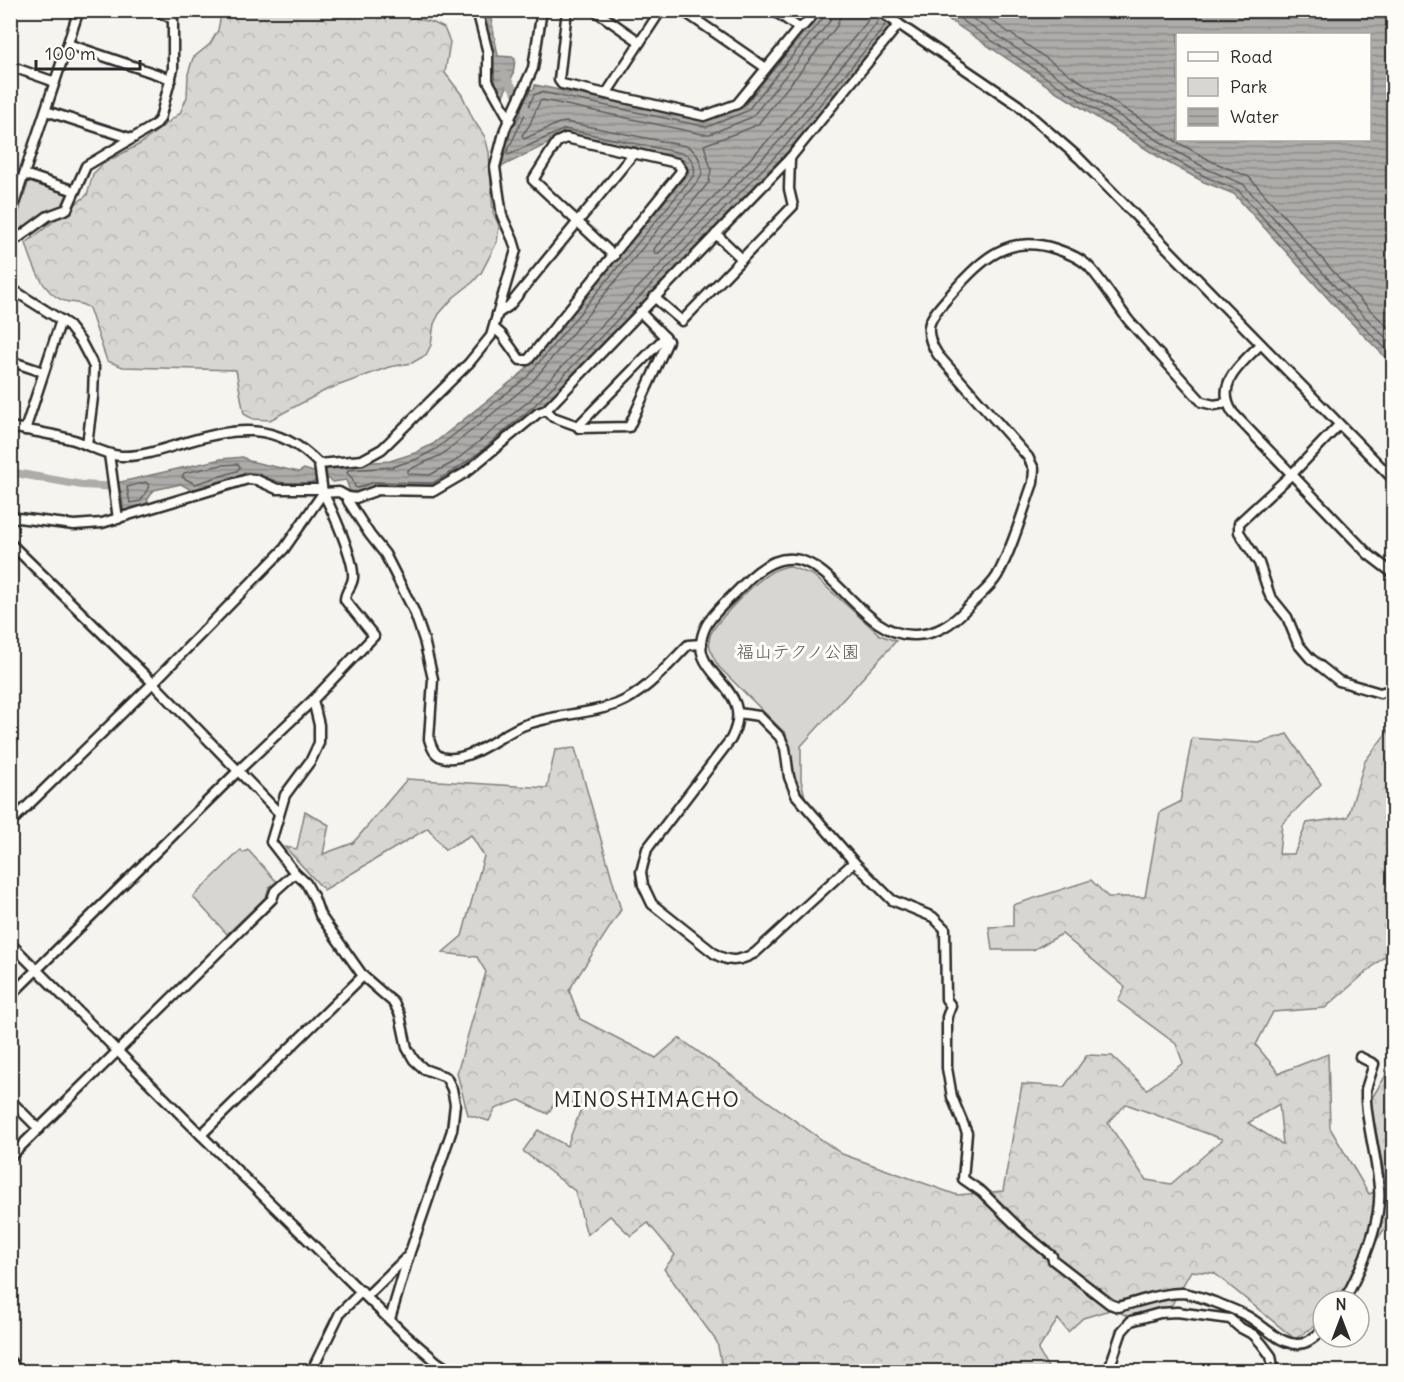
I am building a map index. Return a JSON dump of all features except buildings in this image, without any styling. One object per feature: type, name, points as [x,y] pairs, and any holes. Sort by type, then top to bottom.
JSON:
[{"type":"street","points":[[11,210],[79,10]]},
{"type":"street","points":[[10,240],[18,238],[48,216],[66,208],[86,166],[155,125],[160,119],[173,69],[173,21],[156,10]]},
{"type":"street","points":[[477,10],[488,53],[488,81],[511,117]]},
{"type":"street","points":[[319,464],[362,460],[382,449],[476,356],[491,336],[516,250],[502,216],[495,167],[499,147],[533,68],[542,10]]},
{"type":"street","points":[[567,10],[559,80],[562,84],[704,116],[737,104],[799,28],[817,10]]},
{"type":"street","points":[[594,10],[640,42]]},
{"type":"street","points":[[606,94],[662,10]]},
{"type":"street","points":[[682,10],[766,68]]},
{"type":"street","points":[[773,10],[799,28]]},
{"type":"street","points":[[878,10],[1018,105],[1049,130],[1394,480]]},
{"type":"street","points":[[10,517],[74,525],[102,524],[248,479],[257,480],[277,489],[339,492],[356,498],[378,490],[415,492],[439,489],[491,454],[538,413],[546,410],[790,158],[897,23]]},
{"type":"street","points":[[68,44],[171,79]]},
{"type":"street","points":[[10,66],[55,82]]},
{"type":"street","points":[[46,111],[130,138]]},
{"type":"street","points":[[494,328],[520,360],[528,360],[614,256],[682,170],[677,163],[634,153],[566,138],[557,142],[533,180],[614,256]]},
{"type":"street","points":[[496,315],[509,306],[634,153]]},
{"type":"street","points":[[654,297],[682,321],[792,206],[789,189],[790,158]]},
{"type":"street","points":[[24,174],[75,191]]},
{"type":"street","points":[[716,234],[742,259]]},
{"type":"street","points":[[854,862],[755,953],[742,960],[726,961],[715,954],[652,904],[642,885],[641,872],[647,849],[731,740],[737,727],[738,713],[735,700],[704,662],[702,644],[705,627],[755,573],[777,561],[799,560],[816,566],[877,624],[891,632],[907,636],[938,631],[957,619],[996,578],[1033,483],[1034,469],[1028,457],[938,356],[929,341],[928,330],[935,312],[974,268],[988,257],[1005,248],[1024,244],[1042,244],[1069,253],[1090,267],[1128,319],[1202,402],[1214,405],[1226,403]]},
{"type":"street","points":[[10,288],[67,324],[81,342],[94,367],[87,445]]},
{"type":"street","points":[[546,410],[553,417],[579,428],[629,427],[668,341],[640,312]]},
{"type":"street","points":[[25,430],[61,320]]},
{"type":"street","points":[[578,426],[665,337]]},
{"type":"street","points":[[1260,345],[1235,370],[1226,389],[1226,403],[1368,554],[1394,574]]},
{"type":"street","points":[[10,362],[43,372]]},
{"type":"street","points":[[1339,425],[1239,524],[1239,532],[1259,563],[1270,596],[1287,616],[1298,644],[1310,658],[1339,681],[1380,693],[1394,688]]},
{"type":"street","points":[[10,427],[54,435],[119,456],[147,454],[210,434],[238,430],[255,430],[273,434],[293,443],[319,464],[323,491],[332,509],[353,573],[345,600],[374,636],[313,700],[10,996]]},
{"type":"street","points":[[109,454],[118,519]]},
{"type":"street","points":[[10,823],[153,683],[284,549],[323,491]]},
{"type":"street","points":[[348,497],[348,501],[366,530],[385,554],[414,611],[424,640],[433,679],[429,740],[432,749],[439,756],[457,758],[488,746],[520,726],[617,704],[639,691],[687,645],[702,644]]},
{"type":"street","points":[[10,543],[153,683],[279,813]]},
{"type":"street","points":[[313,700],[319,724],[319,743],[312,760],[285,795],[271,842],[295,873],[306,883],[320,915],[363,976],[394,1003],[400,1016],[407,1048],[414,1060],[424,1069],[446,1077],[452,1089],[455,1104],[452,1130],[409,1255],[390,1319]]},
{"type":"street","points":[[738,713],[759,716],[780,737],[785,748],[789,777],[796,795],[854,862],[892,900],[933,917],[945,928],[946,999],[951,1006],[947,1017],[947,1068],[952,1097],[967,1133],[963,1179],[981,1192],[1052,1256],[1053,1260],[1110,1304],[1118,1306],[1183,1293],[1234,1310],[1281,1340],[1304,1343],[1311,1338]]},
{"type":"street","points":[[10,1158],[272,899],[275,891],[295,873]]},
{"type":"street","points":[[10,943],[201,1135],[364,1294],[437,1362],[452,1371]]},
{"type":"street","points":[[201,1135],[363,976]]},
{"type":"street","points":[[1350,1289],[1362,1262],[1374,1225],[1379,1189],[1366,1108],[1366,1089],[1374,1064],[1360,1057]]},
{"type":"street","points":[[10,1100],[39,1129]]},
{"type":"street","points":[[311,1371],[340,1313],[409,1255]]},
{"type":"street","points":[[1230,1319],[1234,1310]]},
{"type":"street","points":[[1108,1371],[1122,1331],[1131,1321],[1160,1313],[1177,1312],[1230,1319],[1239,1328],[1254,1335],[1262,1344],[1271,1356],[1274,1371]]},
{"type":"street","points":[[10,1361],[20,1371]]},
{"type":"green space","points":[[222,10],[403,11],[444,28],[450,42],[445,73],[462,95],[473,119],[485,137],[489,152],[493,212],[499,226],[497,242],[481,273],[439,314],[426,355],[412,363],[389,367],[326,390],[270,420],[253,419],[244,414],[236,370],[123,367],[107,361],[89,308],[82,304],[62,300],[49,291],[35,268],[26,243],[87,195],[93,174],[104,163],[140,144],[180,113],[187,97],[188,74],[193,58],[210,44],[218,30]]},
{"type":"green space","points":[[29,180],[69,193],[65,205],[45,214],[11,237]]},
{"type":"green space","name":"福山テクノ公園","points":[[788,566],[813,575],[880,635],[896,641],[801,746],[801,780],[805,797],[794,781],[786,734],[719,667],[709,644],[713,630],[744,594],[769,573]]},
{"type":"green space","points":[[1393,697],[1393,949],[1325,1008],[1273,1012],[1256,1045],[1279,1073],[1328,1054],[1330,1128],[1369,1194],[1387,1187],[1370,1101],[1393,1064],[1393,1220],[1387,1225],[1344,1289],[1311,1289],[1311,1328],[1295,1339],[1214,1273],[1191,1271],[1170,1308],[1129,1317],[1113,1309],[1083,1318],[1068,1332],[1058,1319],[1038,1350],[1050,1371],[723,1371],[717,1342],[664,1269],[675,1255],[648,1223],[631,1236],[610,1216],[587,1235],[575,1191],[523,1151],[538,1130],[567,1146],[582,1106],[557,1098],[548,1114],[519,1100],[495,1109],[489,1121],[468,1115],[457,1073],[486,972],[477,957],[442,953],[462,936],[484,856],[471,835],[445,850],[428,828],[324,890],[285,847],[297,849],[305,811],[329,825],[323,854],[353,843],[407,779],[547,788],[555,750],[575,748],[621,910],[569,990],[580,1019],[656,1058],[679,1038],[842,1154],[957,1195],[1003,1191],[1022,1084],[1064,1087],[1087,1055],[1112,1056],[1147,1089],[1183,1063],[1176,1044],[1118,1001],[1125,987],[1062,934],[1033,950],[992,950],[989,927],[1013,926],[1013,905],[1091,880],[1108,897],[1145,897],[1160,812],[1180,802],[1192,738],[1259,743],[1287,734],[1321,784],[1282,824],[1279,854],[1294,854],[1307,823],[1348,817],[1365,761],[1388,731],[1390,699]],"holes":[[[1126,1104],[1222,1139],[1171,1184],[1146,1180],[1108,1123]],[[1279,1104],[1282,1144],[1248,1123]]]},
{"type":"green space","points":[[241,850],[243,853],[248,850],[277,882],[269,887],[266,897],[227,934],[193,897]]},
{"type":"water","points":[[480,11],[497,11],[490,12],[498,56],[515,59],[513,75],[502,97],[493,82],[491,51]]},
{"type":"water","points":[[821,11],[904,11],[792,147],[539,410],[485,456],[434,489],[356,495],[351,494],[346,480],[333,482],[327,478],[326,468],[330,465],[390,461],[433,444],[523,372],[689,172],[684,160],[565,135],[499,168],[500,152],[509,130],[517,121],[530,90],[534,89],[535,85],[705,121],[743,107]]},
{"type":"water","points":[[936,11],[1393,11],[1393,365],[1332,303],[1234,194],[1204,182],[1165,161]]},
{"type":"water","points":[[243,457],[249,461],[299,472],[304,469],[317,473],[317,480],[296,485],[275,481],[259,473],[244,472],[241,477],[193,491],[181,484],[154,490],[147,505],[124,512],[121,490],[117,490],[116,483],[221,459]]},
{"type":"waterway","points":[[504,74],[528,112]]},
{"type":"waterway","points":[[10,472],[82,485],[119,487]]},
{"type":"district","name":"MINOSHIMACHO","points":[[647,1099]]}]
